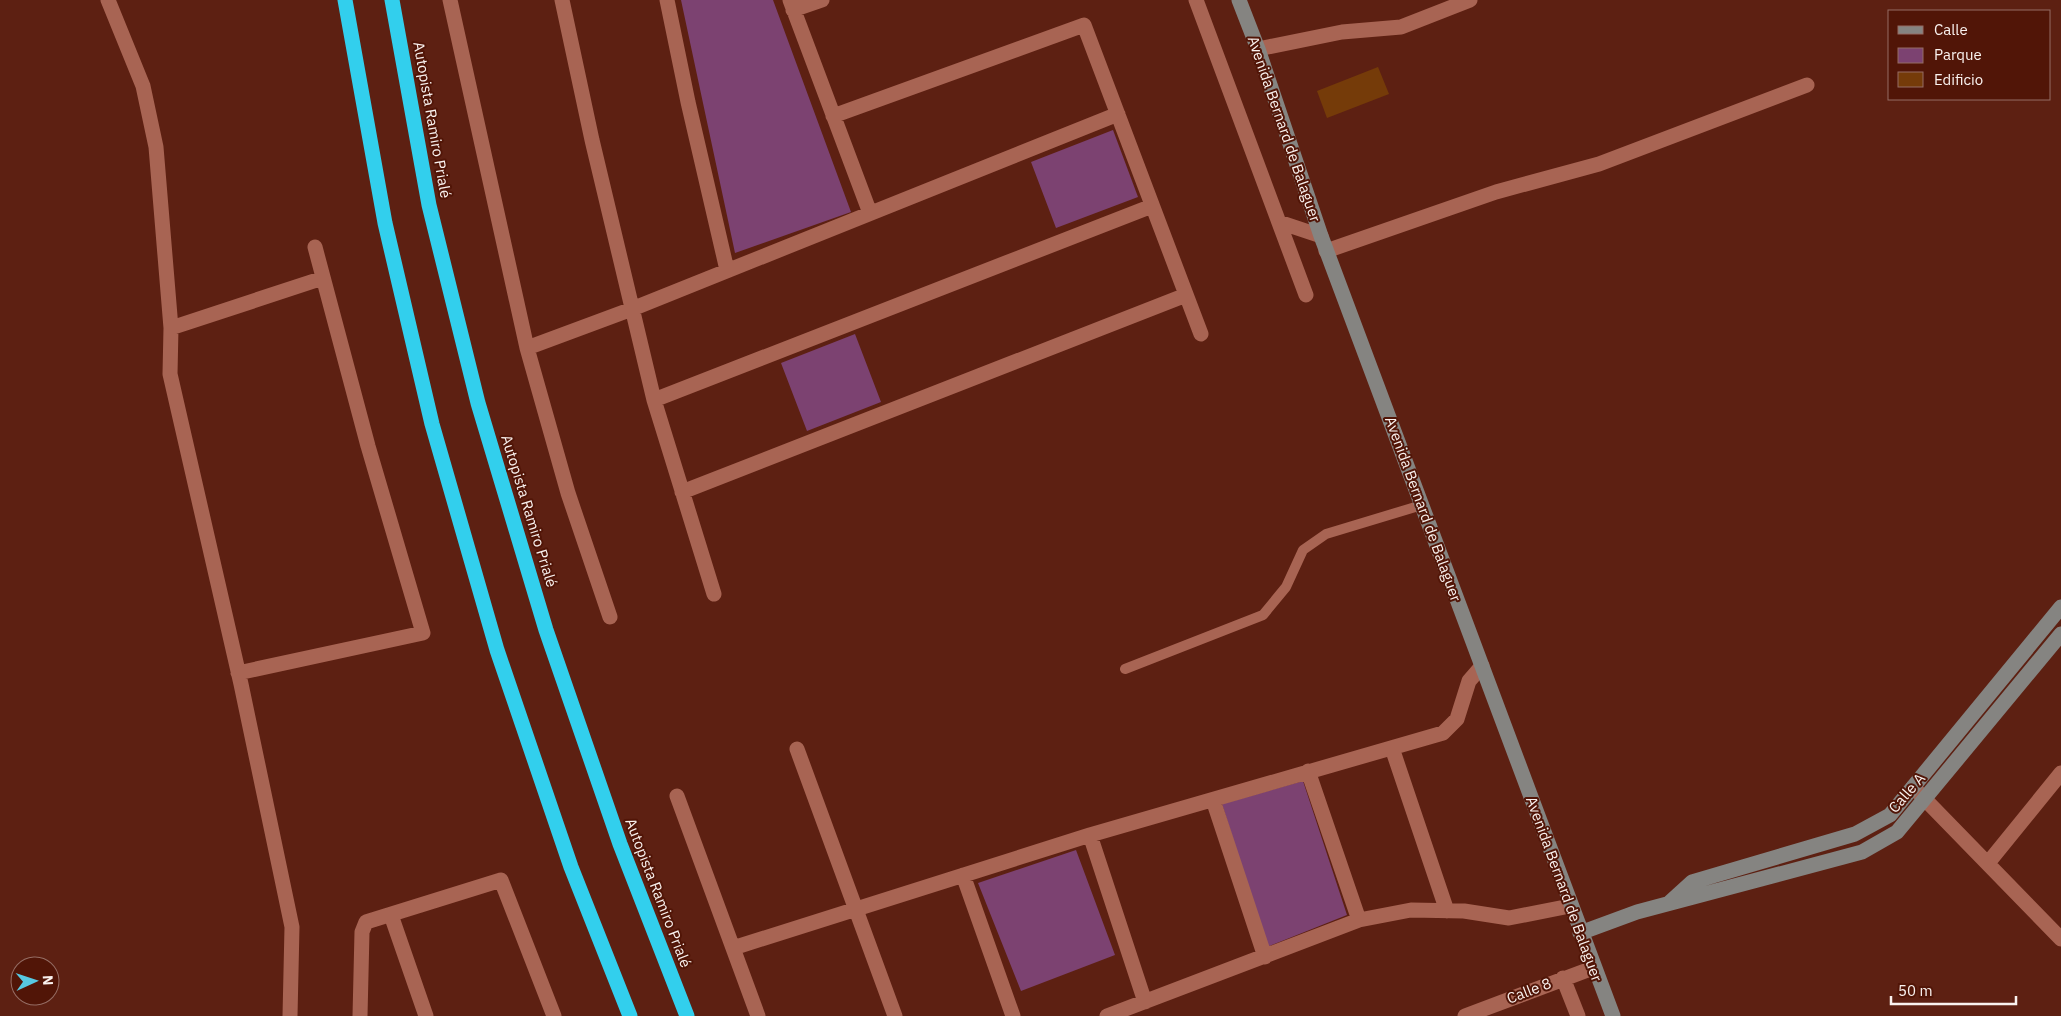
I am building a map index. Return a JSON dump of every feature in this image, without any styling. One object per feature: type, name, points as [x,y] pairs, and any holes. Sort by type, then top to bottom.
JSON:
[{"type":"highway","points":[[345,0],[385,223],[435,433],[497,650],[571,867],[630,1016]]},
{"type":"highway","name":"Autopista Ramiro Prialé","points":[[392,0],[429,205],[478,403],[549,639],[620,844],[687,1016]]},
{"type":"street","points":[[108,0],[143,86],[156,147],[171,328],[170,374],[238,673],[292,927],[290,1016]]},
{"type":"street","points":[[562,0],[592,140],[654,400],[714,594]]},
{"type":"street","points":[[667,0],[688,102],[727,270]]},
{"type":"street","points":[[822,0],[792,5],[870,213]]},
{"type":"street","points":[[1196,0],[1306,295]]},
{"type":"street","name":"Avenida Bernard de Balaguer","points":[[1239,0],[1258,49],[1326,251],[1593,968],[1613,1016]]},
{"type":"street","points":[[1258,49],[1342,32],[1401,27],[1470,0]]},
{"type":"street","points":[[454,1],[527,348],[568,493],[610,617]]},
{"type":"street","points":[[833,116],[1084,25],[1201,334]]},
{"type":"street","points":[[1326,251],[1496,192],[1599,164],[1807,85]]},
{"type":"street","points":[[527,348],[632,309],[1118,114]]},
{"type":"street","points":[[654,400],[1152,206]]},
{"type":"street","points":[[1279,222],[1321,236]]},
{"type":"street","points":[[238,673],[423,634],[368,446],[314,247]]},
{"type":"street","points":[[171,328],[323,278]]},
{"type":"street","points":[[682,492],[1186,295]]},
{"type":"street","name":"Calle A","points":[[1667,904],[1692,882],[1855,834],[1890,815],[2061,607]]},
{"type":"street","name":"Calle A","points":[[1580,932],[1637,912],[1862,852],[1897,832],[2061,634]]},
{"type":"street","points":[[733,948],[1090,835],[1443,733],[1457,719],[1469,681],[1482,666]]},
{"type":"street","points":[[1392,748],[1447,911]]},
{"type":"street","points":[[798,749],[895,1016]]},
{"type":"street","points":[[1308,771],[1359,920]]},
{"type":"street","points":[[1988,863],[2061,773]]},
{"type":"street","points":[[1913,787],[2061,939]]},
{"type":"street","points":[[677,796],[758,1016]]},
{"type":"street","points":[[1213,800],[1265,957]]},
{"type":"street","points":[[1090,835],[1145,1002]]},
{"type":"street","points":[[963,874],[1013,1016]]},
{"type":"street","points":[[360,1016],[362,932],[366,922],[501,880],[554,1016]]},
{"type":"street","points":[[1107,1016],[1359,920],[1411,910],[1464,911],[1508,918],[1570,906]]},
{"type":"street","points":[[391,915],[426,1016]]},
{"type":"street","name":"Calle 8","points":[[1465,1016],[1593,968]]},
{"type":"street","points":[[1563,978],[1578,1016]]},
{"type":"lane","points":[[1124,669],[1264,615],[1286,587],[1303,550],[1326,534],[1422,505]]},
{"type":"green space","points":[[681,0],[773,0],[851,212],[735,253]]},
{"type":"green space","points":[[1113,130],[1138,197],[1056,228],[1031,162]]},
{"type":"green space","points":[[855,334],[881,402],[807,431],[781,363]]},
{"type":"green space","points":[[1303,781],[1347,915],[1267,947],[1222,804]]},
{"type":"green space","points":[[1076,850],[1115,955],[1021,991],[978,883]]},
{"type":"building","points":[[1378,67],[1389,94],[1327,118],[1317,91]]}]
